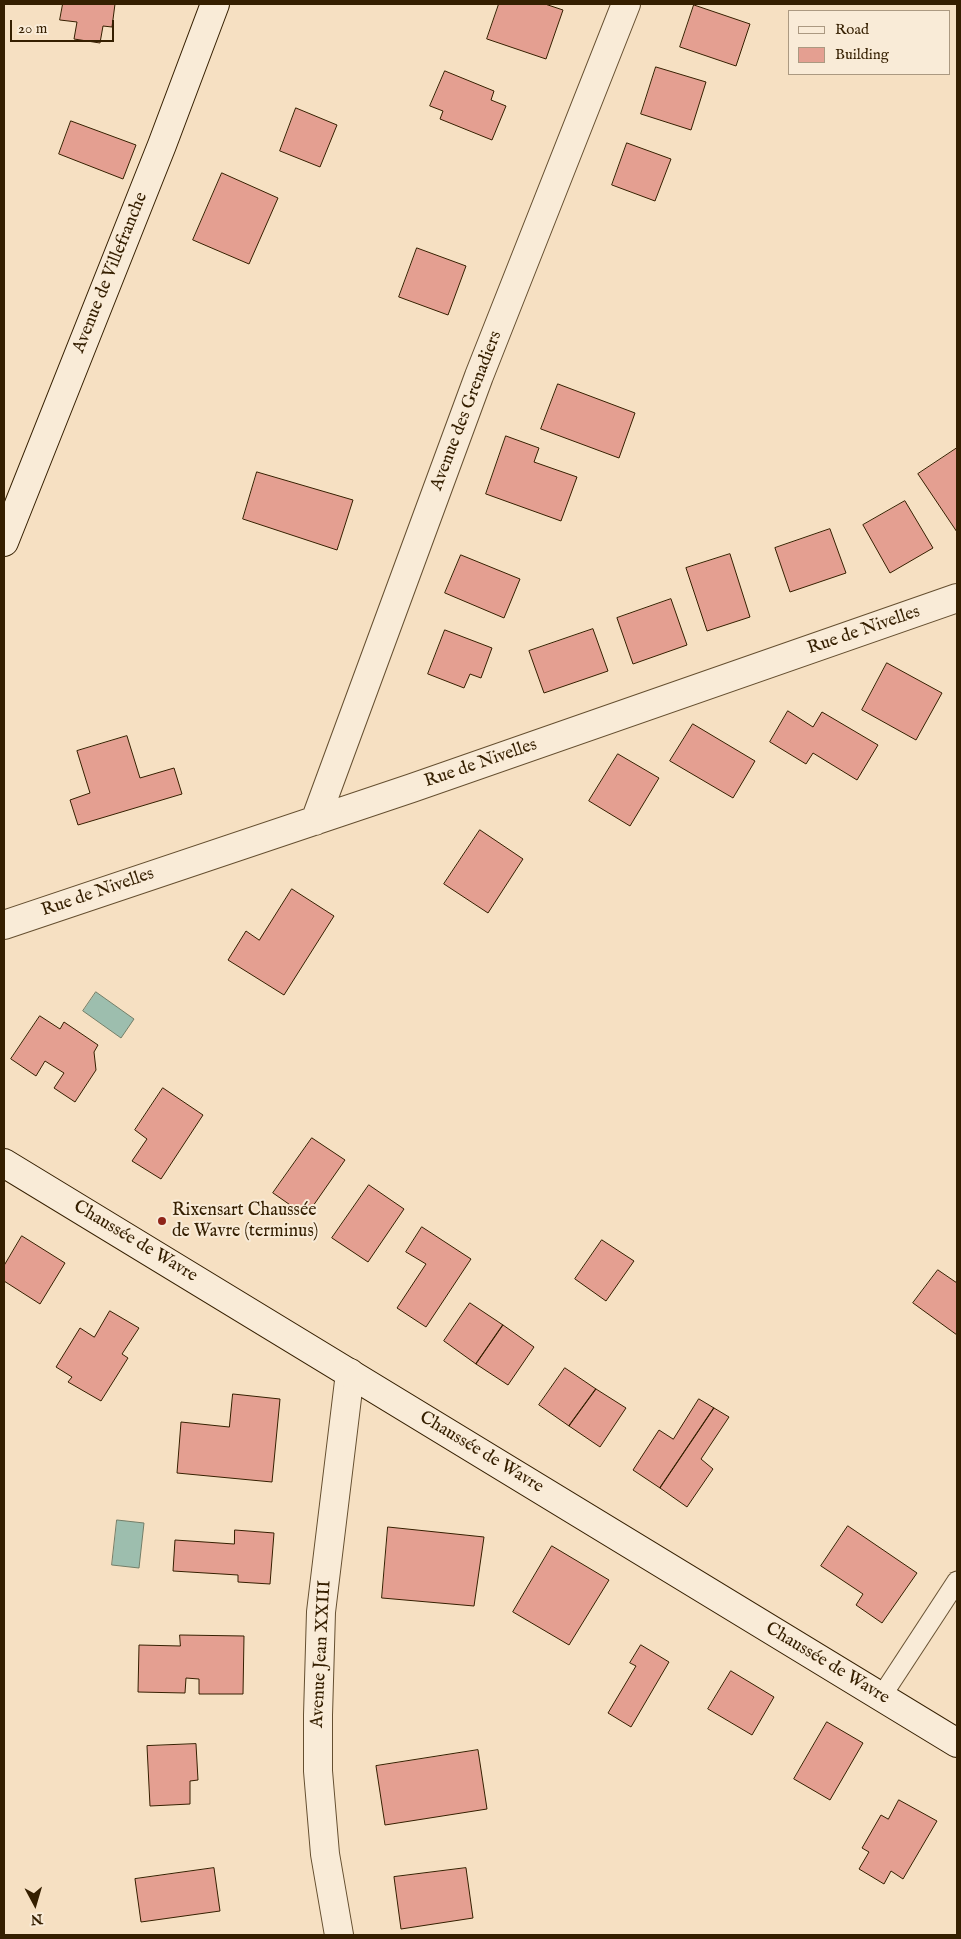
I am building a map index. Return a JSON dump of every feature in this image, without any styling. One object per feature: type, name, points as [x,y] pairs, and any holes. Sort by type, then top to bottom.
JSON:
[{"type":"street","name":"Avenue de Villefranche","points":[[4,542],[162,145],[215,4]]},
{"type":"street","name":"Avenue des Grenadiers","points":[[314,821],[479,376],[626,4]]},
{"type":"street","name":"Rue de Nivelles","points":[[4,925],[314,821],[957,598]]},
{"type":"street","name":"Chaussée de Wavre","points":[[4,1163],[957,1743]]},
{"type":"street","name":"Avenue Jean XXIII","points":[[339,1935],[325,1854],[318,1771],[318,1715],[321,1612],[350,1373]]},
{"type":"lane","points":[[881,1697],[957,1581]]},
{"type":"shaded area","points":[[96,992],[134,1019],[121,1038],[83,1011]]},
{"type":"shaded area","points":[[117,1520],[144,1523],[139,1568],[112,1565]]},
{"type":"building","points":[[63,4],[115,4],[112,27],[103,26],[100,43],[74,39],[77,22],[60,20]]},
{"type":"building","points":[[499,4],[545,4],[563,10],[546,59],[487,39]]},
{"type":"building","points":[[694,5],[750,24],[736,66],[680,47]]},
{"type":"building","points":[[656,67],[706,82],[691,130],[641,114]]},
{"type":"building","points":[[445,71],[494,91],[491,100],[506,106],[492,140],[440,119],[443,111],[430,106]]},
{"type":"building","points":[[296,108],[337,125],[320,167],[280,151]]},
{"type":"building","points":[[71,121],[136,145],[123,179],[59,154]]},
{"type":"building","points":[[627,143],[671,159],[655,201],[612,185]]},
{"type":"building","points":[[222,173],[278,198],[249,264],[193,240]]},
{"type":"building","points":[[417,248],[466,266],[448,315],[399,297]]},
{"type":"building","points":[[558,384],[635,413],[619,458],[541,429]]},
{"type":"building","points":[[506,436],[539,448],[534,462],[577,477],[561,521],[486,494]]},
{"type":"building","points":[[957,448],[957,532],[918,474]]},
{"type":"building","points":[[257,472],[353,500],[337,550],[243,519]]},
{"type":"building","points":[[905,501],[933,548],[890,573],[863,525]]},
{"type":"building","points":[[830,529],[846,573],[790,592],[775,548]]},
{"type":"building","points":[[730,554],[750,617],[707,631],[686,568]]},
{"type":"building","points":[[461,555],[520,579],[504,618],[445,593]]},
{"type":"building","points":[[671,599],[687,645],[633,664],[617,618]]},
{"type":"building","points":[[593,629],[608,671],[544,693],[529,651]]},
{"type":"building","points":[[445,630],[492,648],[481,678],[470,674],[464,688],[428,674]]},
{"type":"building","points":[[887,663],[942,693],[916,740],[862,710]]},
{"type":"building","points":[[788,711],[813,727],[822,712],[878,745],[857,780],[813,753],[806,764],[770,742]]},
{"type":"building","points":[[693,724],[755,761],[733,798],[670,761]]},
{"type":"building","points":[[127,736],[140,778],[174,768],[182,794],[78,825],[70,800],[90,793],[77,751]]},
{"type":"building","points":[[618,754],[659,778],[630,826],[589,801]]},
{"type":"building","points":[[480,830],[523,859],[488,913],[444,884]]},
{"type":"building","points":[[292,889],[334,916],[284,995],[228,960],[246,931],[259,940]]},
{"type":"building","points":[[40,1016],[60,1029],[64,1022],[98,1045],[94,1052],[96,1070],[75,1102],[54,1088],[64,1073],[45,1061],[36,1076],[11,1059]]},
{"type":"building","points":[[163,1088],[203,1115],[161,1179],[132,1161],[147,1139],[135,1130]]},
{"type":"building","points":[[312,1138],[345,1160],[306,1216],[273,1193]]},
{"type":"building","points":[[369,1185],[404,1209],[368,1262],[332,1238]]},
{"type":"building","points":[[422,1227],[471,1259],[426,1327],[397,1308],[426,1264],[406,1252]]},
{"type":"building","points":[[22,1236],[65,1263],[40,1304],[4,1281],[4,1266]]},
{"type":"building","points":[[602,1240],[634,1261],[606,1301],[575,1279]]},
{"type":"building","points":[[938,1270],[957,1283],[957,1335],[913,1303]]},
{"type":"building","points":[[470,1303],[503,1325],[476,1364],[444,1341]]},
{"type":"building","points":[[110,1311],[139,1328],[122,1354],[128,1358],[101,1401],[68,1382],[72,1377],[56,1367],[80,1328],[94,1337]]},
{"type":"building","points":[[503,1325],[534,1347],[508,1385],[476,1364]]},
{"type":"building","points":[[565,1368],[596,1389],[569,1426],[539,1405]]},
{"type":"building","points":[[596,1389],[626,1408],[600,1447],[569,1426]]},
{"type":"building","points":[[233,1394],[280,1399],[272,1482],[177,1473],[181,1422],[229,1427]]},
{"type":"building","points":[[699,1399],[714,1408],[660,1488],[633,1470],[659,1430],[673,1439]]},
{"type":"building","points":[[714,1408],[729,1417],[701,1459],[713,1469],[687,1507],[660,1488]]},
{"type":"building","points":[[848,1526],[917,1573],[882,1623],[856,1605],[863,1594],[821,1566]]},
{"type":"building","points":[[388,1527],[484,1537],[474,1606],[382,1598]]},
{"type":"building","points":[[235,1530],[274,1533],[270,1584],[238,1582],[238,1575],[173,1571],[175,1540],[234,1544]]},
{"type":"building","points":[[552,1546],[609,1580],[569,1645],[513,1612]]},
{"type":"building","points":[[180,1635],[244,1636],[243,1694],[199,1694],[199,1679],[186,1678],[185,1693],[138,1692],[139,1645],[180,1646]]},
{"type":"building","points":[[641,1645],[669,1662],[631,1727],[608,1713],[636,1666],[630,1663]]},
{"type":"building","points":[[731,1671],[774,1697],[752,1735],[708,1709]]},
{"type":"building","points":[[827,1722],[863,1743],[830,1800],[794,1779]]},
{"type":"building","points":[[196,1744],[198,1780],[190,1781],[190,1804],[150,1806],[147,1746]]},
{"type":"building","points":[[478,1750],[487,1809],[385,1825],[376,1766]]},
{"type":"building","points":[[899,1800],[937,1821],[903,1879],[891,1871],[884,1884],[859,1869],[869,1852],[862,1848],[881,1815],[888,1819]]},
{"type":"building","points":[[214,1868],[220,1911],[141,1922],[135,1879]]},
{"type":"building","points":[[466,1868],[473,1918],[401,1929],[394,1877]]},
{"type":"place","name":"Rixensart Chaussée de Wavre (terminus)","points":[[162,1221]]}]
